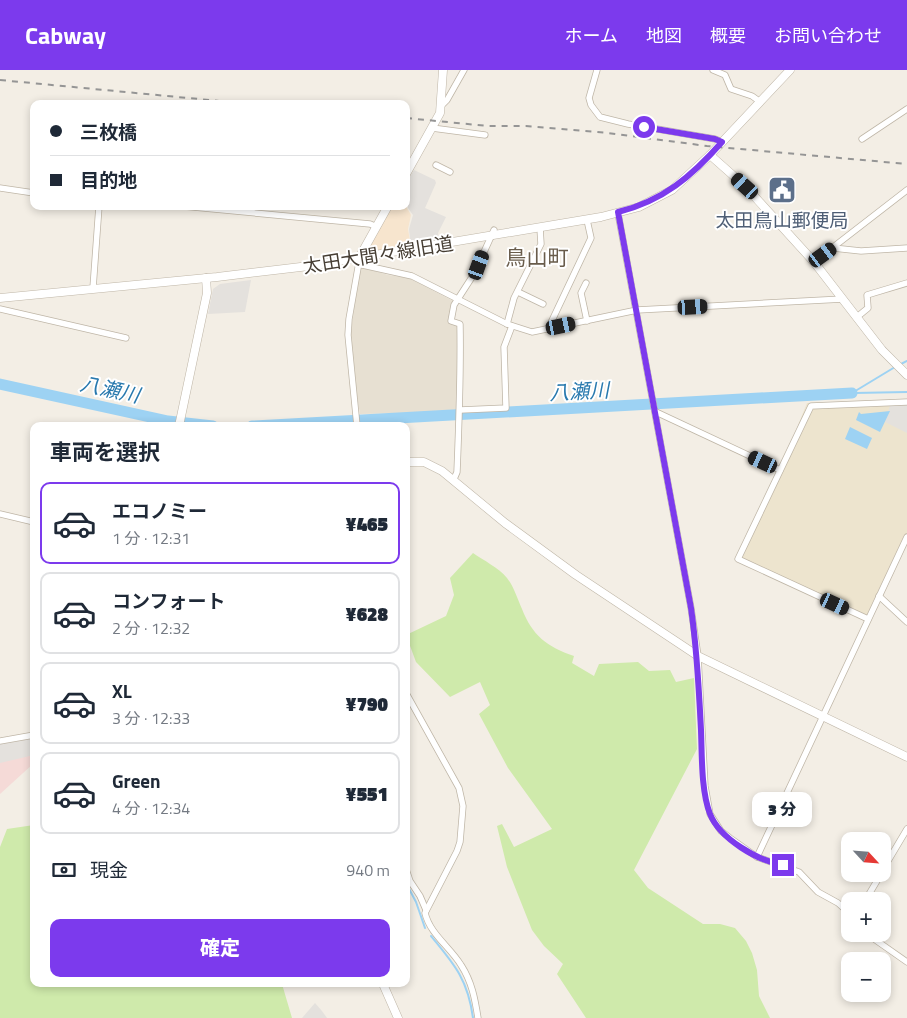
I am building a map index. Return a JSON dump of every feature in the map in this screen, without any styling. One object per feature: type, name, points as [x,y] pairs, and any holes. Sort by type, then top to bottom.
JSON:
[{"type":"street","points":[[410,167],[440,113],[443,70]]},
{"type":"street","points":[[441,106],[447,100],[464,70]]},
{"type":"street","points":[[597,70],[589,98],[591,105],[600,117],[628,124],[715,139],[722,142]]},
{"type":"street","points":[[713,70],[725,74],[731,89],[752,96],[759,101]]},
{"type":"street","name":"太田大間々線旧道","points":[[0,298],[359,261],[492,233],[540,228],[587,220],[639,207],[672,190],[710,155],[790,70]]},
{"type":"street","points":[[862,139],[907,109]]},
{"type":"street","points":[[432,128],[486,135]]},
{"type":"street","points":[[710,155],[745,186],[814,262],[882,350],[907,375]]},
{"type":"street","points":[[436,165],[450,172]]},
{"type":"street","points":[[0,188],[30,192]]},
{"type":"street","points":[[814,262],[907,190]]},
{"type":"street","points":[[93,288],[99,210]]},
{"type":"street","points":[[224,210],[370,224],[377,227]]},
{"type":"street","points":[[357,422],[348,335],[349,320],[359,261],[386,210]]},
{"type":"street","points":[[618,212],[691,608],[698,656],[702,758],[710,814],[721,831],[757,857],[799,872],[818,892],[841,905]]},
{"type":"street","points":[[548,329],[591,238],[587,220]]},
{"type":"street","points":[[460,413],[506,408],[504,347],[518,292],[541,244],[540,228]]},
{"type":"street","points":[[454,479],[457,472],[460,413],[460,324],[451,321],[457,298],[474,274],[492,233]]},
{"type":"street","points":[[833,248],[861,251],[907,248]]},
{"type":"street","points":[[359,261],[412,276],[509,325],[532,332],[637,310],[843,299]]},
{"type":"street","points":[[180,422],[206,293],[206,278]]},
{"type":"street","points":[[857,316],[868,308],[867,295],[907,282]]},
{"type":"street","points":[[586,283],[581,293],[587,321]]},
{"type":"street","points":[[518,292],[543,304]]},
{"type":"street","points":[[0,309],[126,338]]},
{"type":"street","points":[[868,619],[738,559],[811,406],[907,402]]},
{"type":"street","points":[[655,410],[780,470]]},
{"type":"street","points":[[410,462],[429,464],[454,479],[505,523],[576,575],[698,656],[907,757]]},
{"type":"street","points":[[0,514],[30,521]]},
{"type":"street","points":[[757,857],[907,537]]},
{"type":"street","points":[[879,596],[907,622]]},
{"type":"street","points":[[410,700],[453,775],[459,788],[463,806],[460,842],[457,852],[426,910]]},
{"type":"street","points":[[0,741],[30,737]]},
{"type":"street","points":[[891,856],[907,828]]},
{"type":"street","points":[[410,881],[420,896],[426,910],[426,917],[432,929],[466,973],[474,993],[478,1018]]},
{"type":"street","points":[[878,942],[907,962]]},
{"type":"street","points":[[384,987],[398,1018]]},
{"type":"shaded area","points":[[414,170],[435,180],[436,183],[425,208],[446,217],[438,233],[439,242],[411,247],[409,229],[413,215],[409,210],[410,176]]},
{"type":"shaded area","points":[[390,210],[408,210],[411,215],[408,229],[411,247],[368,255],[367,252]]},
{"type":"shaded area","points":[[362,267],[388,275],[409,278],[453,301],[449,322],[459,326],[457,412],[360,414],[355,384],[351,333],[359,268]]},
{"type":"shaded area","points":[[251,280],[245,312],[208,314],[213,289],[220,284]]},
{"type":"shaded area","points":[[891,402],[907,402],[907,433],[885,422]]},
{"type":"shaded area","points":[[907,402],[907,537],[868,619],[738,559],[780,470],[807,403]]},
{"type":"shaded area","points":[[30,736],[30,767],[0,794],[0,741]]},
{"type":"shaded area","points":[[30,736],[30,756],[0,763],[0,741]]},
{"type":"shaded area","points":[[315,1003],[327,1018],[302,1018]]},
{"type":"green space","points":[[473,553],[504,574],[514,589],[526,618],[536,633],[556,649],[574,656],[572,663],[594,676],[599,664],[638,662],[649,671],[670,670],[676,682],[694,678],[697,749],[634,870],[648,888],[703,924],[720,924],[735,928],[746,941],[752,953],[757,970],[759,996],[770,1018],[586,1018],[557,974],[563,964],[544,946],[532,930],[507,867],[497,826],[502,824],[514,847],[552,829],[508,768],[479,714],[490,705],[480,682],[450,697],[416,662],[410,646],[410,633],[446,616],[454,595],[450,578]]},
{"type":"green space","points":[[30,826],[30,987],[283,987],[292,1018],[0,1018],[0,847],[7,829]]},
{"type":"water","points":[[890,411],[880,432],[856,420],[859,412],[861,414]]},
{"type":"water","points":[[850,427],[872,438],[867,449],[845,439]]},
{"type":"waterway","points":[[899,365],[907,361]]},
{"type":"waterway","points":[[852,393],[895,367]]},
{"type":"waterway","name":"八瀬川","points":[[0,384],[177,422]]},
{"type":"waterway","name":"八瀬川","points":[[854,393],[907,392]]},
{"type":"waterway","name":"八瀬川","points":[[325,422],[852,393]]},
{"type":"waterway","points":[[410,891],[425,928]]},
{"type":"waterway","points":[[431,936],[454,965],[464,983],[473,1018]]},
{"type":"railway","points":[[0,80],[209,100]]},
{"type":"railway","points":[[410,118],[488,126],[526,126],[608,133],[707,146],[907,164]]},
{"type":"place","name":"太田鳥山郵便局","points":[[782,190]]},
{"type":"district","name":"鳥山町","points":[[537,257]]},
{"type":"route","points":[[644,127],[715,139],[722,142],[672,190],[639,207],[618,212],[691,608],[698,656],[702,758],[707,803],[710,814],[721,831],[757,857],[771,863],[783,865]]}]
